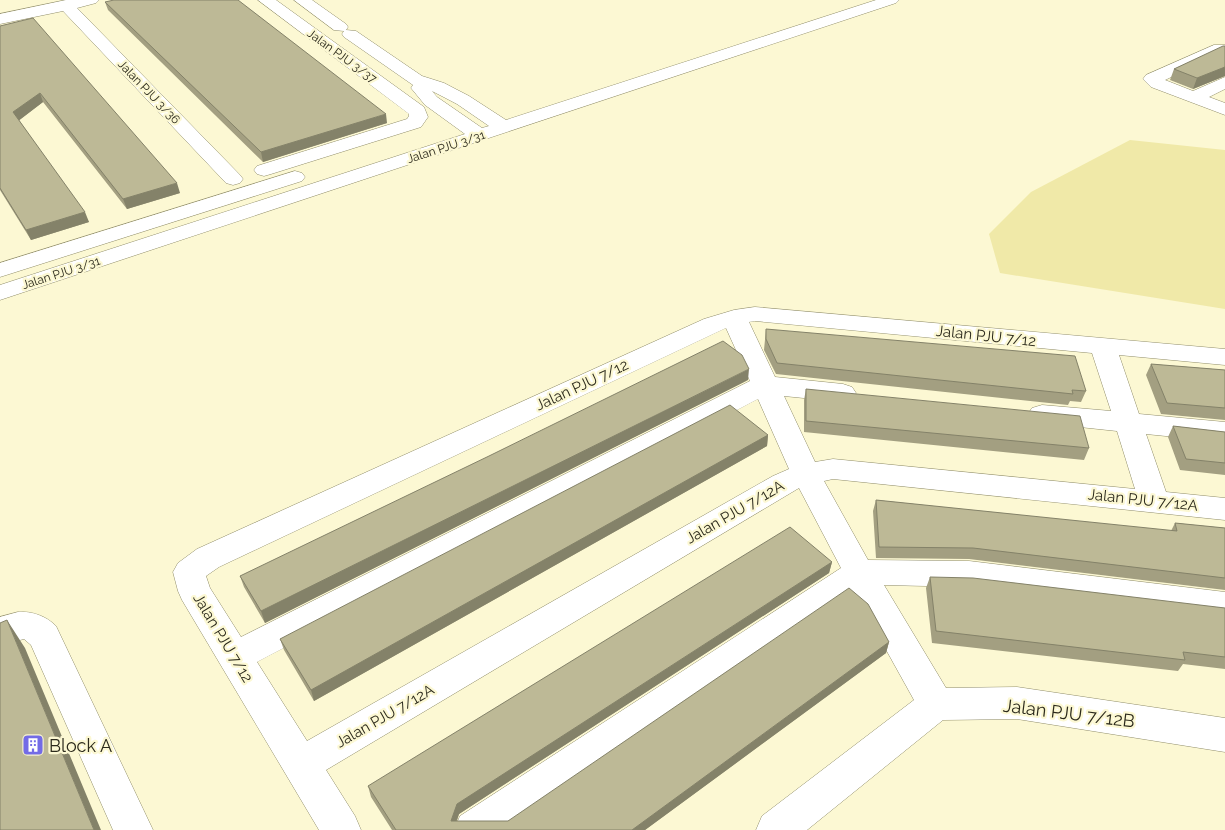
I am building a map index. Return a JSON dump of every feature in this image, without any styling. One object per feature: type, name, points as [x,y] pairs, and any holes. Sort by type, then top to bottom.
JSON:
[{"type":"street","points":[[0,19],[91,0]]},
{"type":"street","name":"Jalan PJU 3/37","points":[[233,180],[414,123],[419,117],[417,111],[266,0]]},
{"type":"street","points":[[302,0],[416,80],[438,87],[505,128]]},
{"type":"street","name":"Jalan PJU 3/31","points":[[0,270],[849,0]]},
{"type":"street","name":"Jalan PJU 3/31","points":[[0,293],[891,0]]},
{"type":"street","name":"Jalan PJU 3/36","points":[[66,6],[233,180]]},
{"type":"street","points":[[1225,50],[1214,50],[1152,79],[1225,109]]},
{"type":"street","points":[[416,80],[422,91],[431,101],[480,136]]},
{"type":"street","points":[[1194,97],[1225,82]]},
{"type":"street","points":[[0,253],[233,180]]},
{"type":"street","name":"Jalan PJU 7/12","points":[[301,765],[194,591],[190,572],[208,558],[704,328],[734,317],[756,314],[1225,357]]},
{"type":"street","points":[[734,317],[806,474],[859,572],[936,704],[776,830]]},
{"type":"street","points":[[1103,347],[1154,501]]},
{"type":"street","points":[[234,657],[764,385],[872,396]]},
{"type":"street","points":[[1020,412],[1225,432]]},
{"type":"street","name":"Jalan PJU 7/12A","points":[[301,765],[784,484],[806,474],[833,469],[1225,509]]},
{"type":"street","points":[[474,830],[859,572],[969,574],[1225,605]]},
{"type":"street","points":[[0,630],[16,625],[28,625],[38,628],[44,636],[133,830]]},
{"type":"street","name":"Jalan PJU 7/12B","points":[[936,704],[1017,703],[1225,735]]},
{"type":"street","points":[[301,765],[341,830]]},
{"type":"shaded area","points":[[1130,140],[1225,150],[1225,309],[1000,273],[989,234],[1031,192]]},
{"type":"building","points":[[114,0],[238,0],[386,114],[261,152],[105,2]]},
{"type":"building","points":[[33,18],[177,183],[123,199],[40,93],[13,112],[85,212],[26,230],[0,188],[0,26]]},
{"type":"building","points":[[1225,46],[1225,67],[1197,78],[1174,69]]},
{"type":"building","points":[[766,329],[1075,356],[1086,391],[1072,390],[1073,394],[777,363],[766,339]]},
{"type":"building","points":[[723,341],[742,355],[749,369],[261,611],[240,576],[489,456]]},
{"type":"building","points":[[1151,364],[1225,370],[1225,408],[1167,403]]},
{"type":"building","points":[[806,389],[1080,416],[1089,448],[806,421]]},
{"type":"building","points":[[730,405],[768,435],[311,690],[280,639]]},
{"type":"building","points":[[1173,426],[1225,432],[1225,463],[1186,459]]},
{"type":"building","points":[[876,500],[1177,531],[1175,523],[1225,528],[1225,578],[973,548],[879,547]]},
{"type":"building","points":[[790,527],[832,562],[457,804],[451,821],[508,821],[849,588],[868,604],[889,642],[632,830],[396,830],[368,786]]},
{"type":"building","points":[[930,577],[973,578],[1225,608],[1225,657],[1183,652],[1185,660],[936,631]]},
{"type":"building","name":"Block A","points":[[7,620],[94,830],[0,830],[0,623]]},
{"type":"place","name":"Block A","points":[[33,745]]}]
